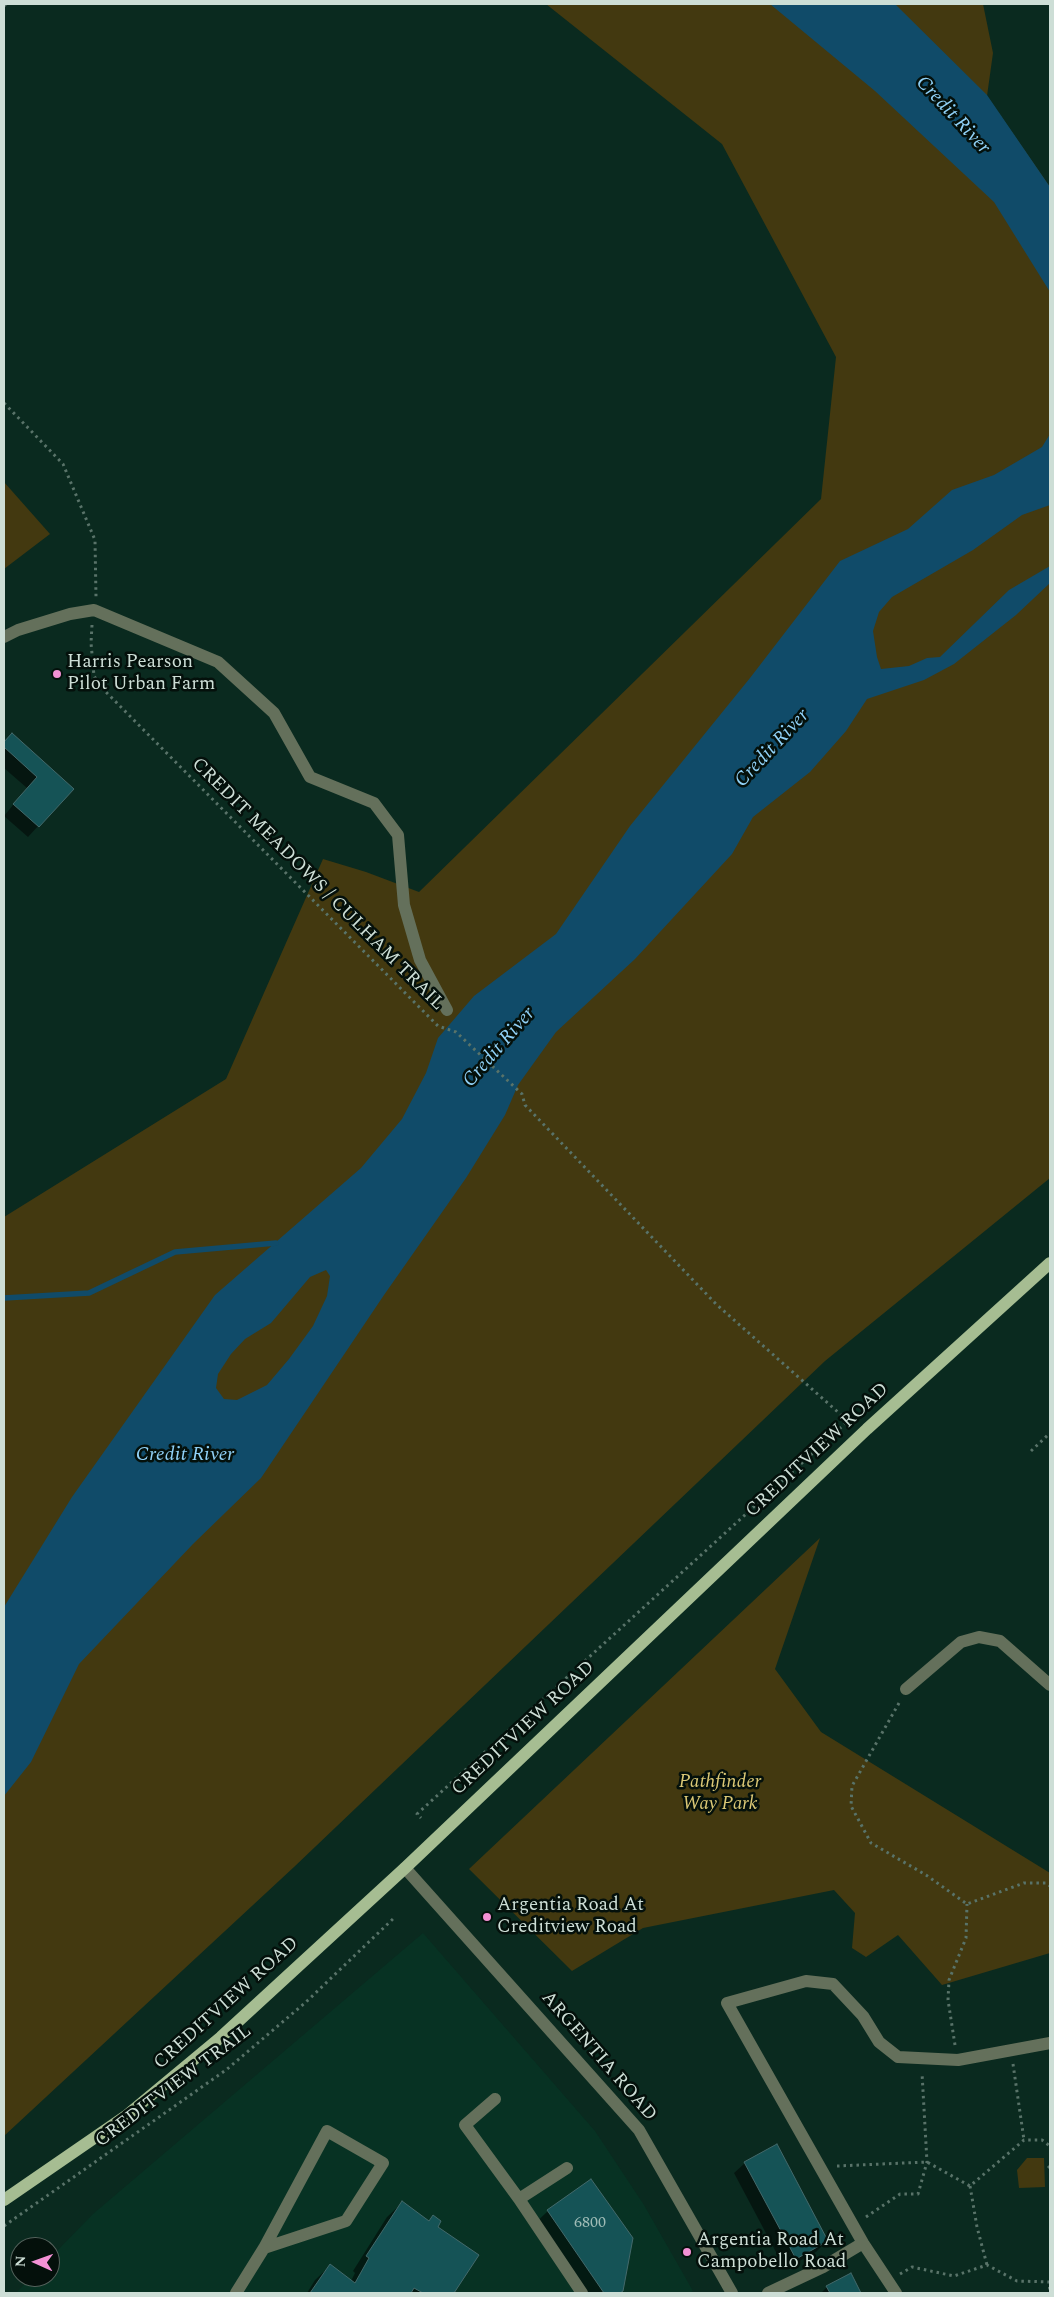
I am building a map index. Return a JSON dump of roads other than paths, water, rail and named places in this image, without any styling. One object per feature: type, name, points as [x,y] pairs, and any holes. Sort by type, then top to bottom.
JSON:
[{"type":"main road","name":"CREDITVIEW ROAD","points":[[4,2200],[126,2116],[221,2037],[404,1868],[867,1430],[1050,1262]]},
{"type":"street","points":[[4,637],[18,630],[55,618],[94,610],[218,662],[274,712],[310,777],[374,803],[398,835],[404,905],[409,923],[420,960],[447,1010]]},
{"type":"street","points":[[906,1689],[961,1642],[979,1637],[1000,1641],[1050,1685]]},
{"type":"street","name":"ARGENTIA ROAD","points":[[404,1868],[639,2130],[732,2293]]},
{"type":"street","points":[[896,2293],[862,2242],[727,2003],[806,1981],[833,1984],[863,2016],[879,2042],[898,2057],[958,2060],[1050,2043]]},
{"type":"street","points":[[495,2099],[465,2125],[519,2198],[582,2293]]},
{"type":"street","points":[[236,2293],[264,2248],[327,2131],[383,2163],[346,2221],[264,2248]]},
{"type":"street","points":[[519,2198],[567,2168]]},
{"type":"street","points":[[768,2293],[823,2267],[862,2242]]},
{"type":"water","name":"Credit River","points":[[770,4],[895,4],[987,95],[1050,187],[1050,292],[994,202],[875,91]]},
{"type":"water","name":"Credit River","points":[[1050,434],[1050,505],[1022,515],[973,550],[892,597],[879,612],[873,631],[881,669],[909,666],[927,658],[940,657],[1009,590],[1050,566],[1050,583],[1016,615],[954,664],[924,680],[867,699],[846,731],[810,772],[753,817],[732,854],[635,959],[556,1032],[518,1085],[505,1115],[466,1178],[384,1295],[261,1478],[193,1544],[79,1664],[31,1762],[4,1796],[4,1607],[72,1497],[215,1295],[361,1168],[402,1119],[426,1073],[438,1038],[474,996],[556,934],[630,826],[750,678],[840,561],[908,529],[952,490],[994,475],[1042,447]],"holes":[[[326,1270],[330,1276],[327,1296],[313,1326],[267,1385],[237,1400],[224,1399],[216,1388],[218,1374],[231,1354],[245,1339],[271,1323],[310,1277]]]},
{"type":"waterway","points":[[4,1298],[89,1293],[175,1252],[276,1243]]},
{"type":"place","name":"Harris Pearson Pilot Urban Farm","points":[[57,674]]},
{"type":"place","name":"Argentia Road At Creditview Road","points":[[487,1917]]},
{"type":"place","name":"Argentia Road At Campobello Road","points":[[687,2252]]},
{"type":"park label","name":"Pathfinder Way Park","points":[[720,1794]]}]
